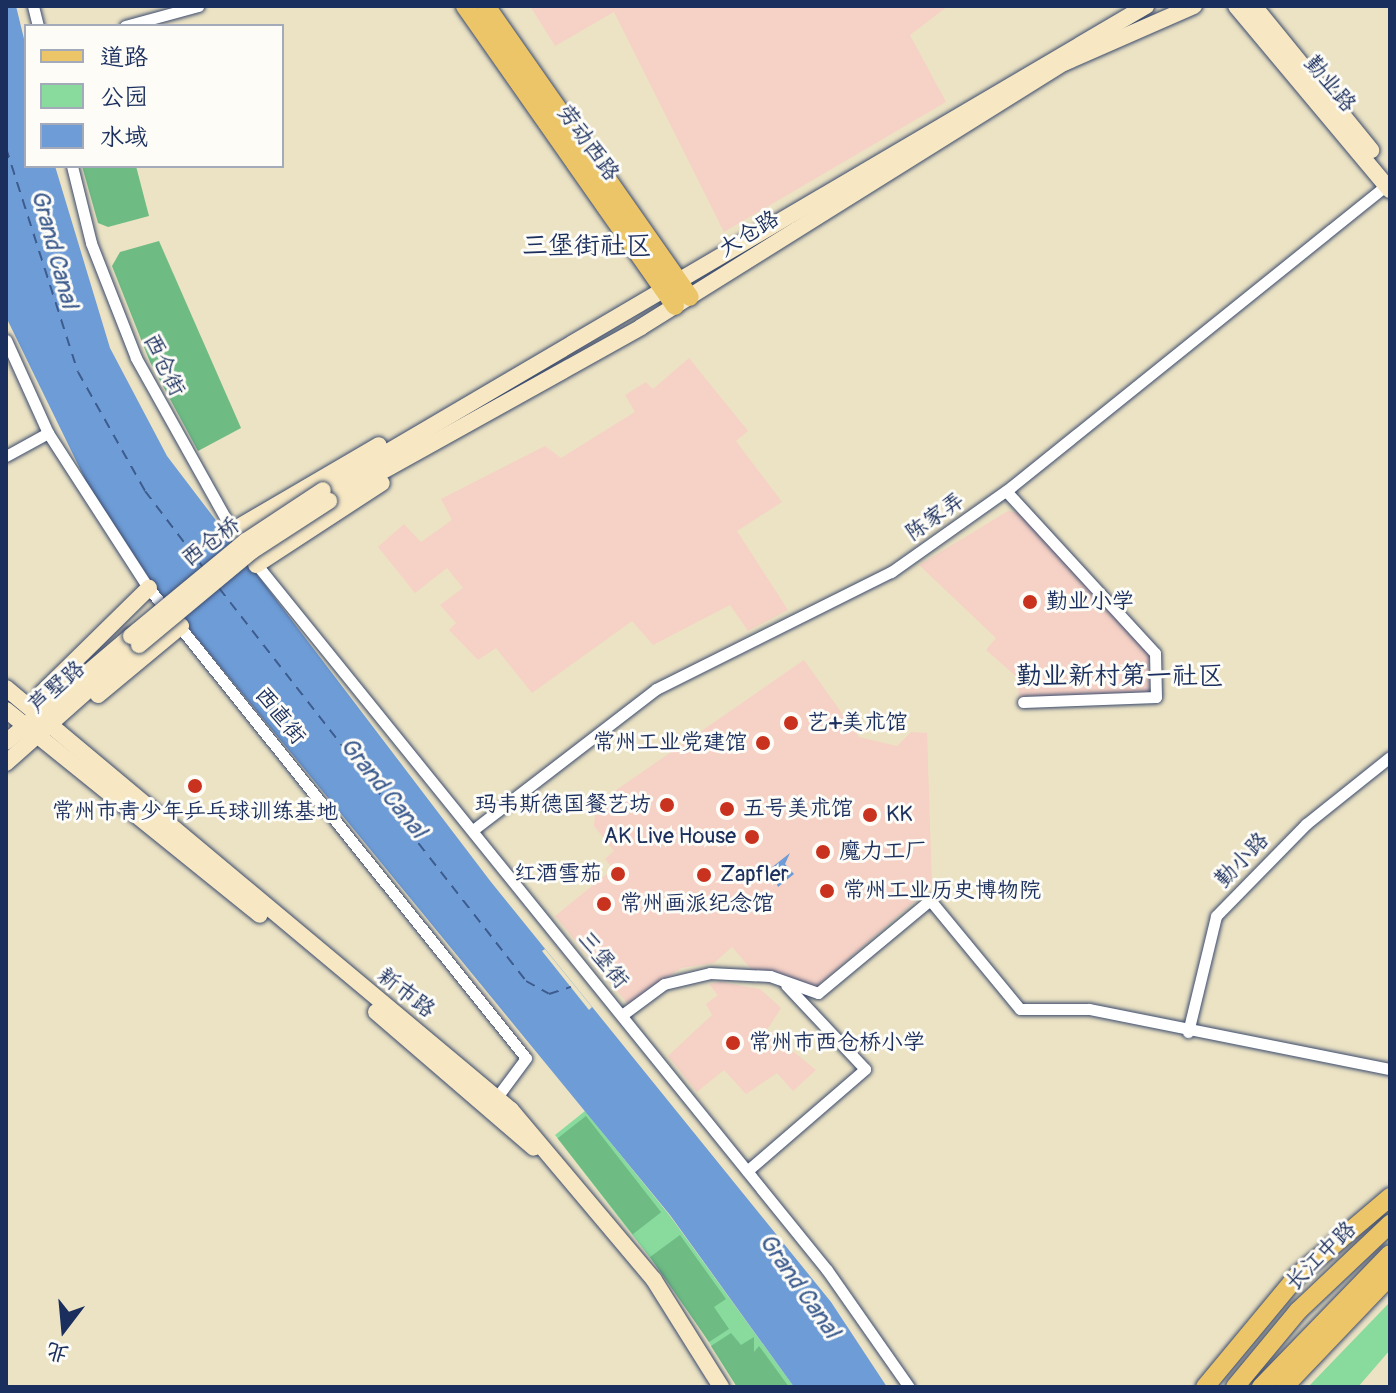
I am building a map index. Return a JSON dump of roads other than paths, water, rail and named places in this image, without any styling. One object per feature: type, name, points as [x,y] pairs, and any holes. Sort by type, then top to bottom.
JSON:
[{"type":"main road","name":"劳动西路","points":[[465,6],[670,283]]},
{"type":"main road","name":"劳动西路","points":[[486,6],[683,302]]},
{"type":"main road","name":"大仓路","points":[[326,496],[502,384],[670,283],[1146,6]]},
{"type":"main road","name":"大仓路","points":[[326,496],[515,398],[683,302],[1064,63],[1194,6]]},
{"type":"main road","name":"勤业路","points":[[1236,6],[1389,182]]},
{"type":"main road","name":"勤业路","points":[[1254,6],[1389,182]]},
{"type":"main road","points":[[232,531],[325,472],[502,384]]},
{"type":"main road","points":[[256,565],[515,398]]},
{"type":"main road","name":"西仓桥","points":[[135,640],[246,541],[326,496]]},
{"type":"main road","points":[[149,588],[42,693],[44,719],[74,715],[181,626]]},
{"type":"main road","name":"芦墅路","points":[[6,742],[44,719],[135,640]]},
{"type":"main road","name":"新市路","points":[[6,688],[497,1097],[601,1212],[721,1387]]},
{"type":"main road","name":"新市路","points":[[6,710],[477,1094],[559,1172],[710,1387]]},
{"type":"main road","name":"芦墅路","points":[[6,763],[30,730]]},
{"type":"main road","points":[[1205,1387],[1297,1276],[1390,1197]]},
{"type":"main road","name":"长江中路","points":[[1235,1387],[1286,1324],[1390,1224]]},
{"type":"main road","name":"长江中路","points":[[1261,1387],[1298,1344],[1390,1254]]},
{"type":"main road","points":[[1284,1387],[1390,1276]]},
{"type":"street","points":[[132,24],[198,6]]},
{"type":"street","name":"西仓街","points":[[72,168],[91,243],[136,358],[232,531],[256,565]]},
{"type":"street","name":"陈家弄","points":[[473,830],[656,689],[891,572],[1006,491],[1389,182]]},
{"type":"street","name":"西直街","points":[[6,340],[48,433],[149,588],[526,1058],[497,1097]]},
{"type":"street","points":[[6,456],[48,433]]},
{"type":"street","points":[[1006,491],[1155,653],[1156,697],[1023,702]]},
{"type":"street","name":"三堡街","points":[[256,565],[747,1171],[909,1387]]},
{"type":"street","name":"勤小路","points":[[1188,1032],[1216,916],[1306,824],[1390,757]]},
{"type":"street","points":[[622,1015],[689,975],[732,972],[781,980],[818,993],[930,900],[1020,1009],[1089,1009],[1188,1032],[1390,1069]]},
{"type":"street","points":[[747,1171],[865,1069],[781,980]]},
{"type":"water","name":"Grand Canal","points":[[6,6],[16,6],[24,39],[24,168],[56,168],[110,348],[167,456],[491,882],[831,1302],[887,1387],[794,1387],[670,1215],[155,587],[86,481],[6,317]]},
{"type":"water","points":[[790,853],[785,864],[794,874],[778,887],[771,868]]},
{"type":"place","name":"勤业小学","points":[[1030,602]]},
{"type":"place","name":"艺+美术馆","points":[[791,723]]},
{"type":"place","name":"常州工业党建馆","points":[[763,743]]},
{"type":"place","name":"常州市青少年乒乓球训练基地","points":[[195,786]]},
{"type":"place","name":"玛韦斯德国餐艺坊","points":[[667,805]]},
{"type":"place","name":"五号美术馆","points":[[727,809]]},
{"type":"place","name":"KK","points":[[870,815]]},
{"type":"place","name":"AK Live House","points":[[752,837]]},
{"type":"place","name":"魔力工厂","points":[[823,852]]},
{"type":"place","name":"红酒雪茄","points":[[618,874]]},
{"type":"place","name":"Zapfler","points":[[704,875]]},
{"type":"place","name":"常州工业历史博物院","points":[[827,891]]},
{"type":"place","name":"常州画派纪念馆","points":[[604,904]]},
{"type":"place","name":"常州市西仓桥小学","points":[[733,1043]]},
{"type":"district","name":"三堡街社区","points":[[587,247]]},
{"type":"district","name":"勤业新村第一社区","points":[[1120,677]]}]
